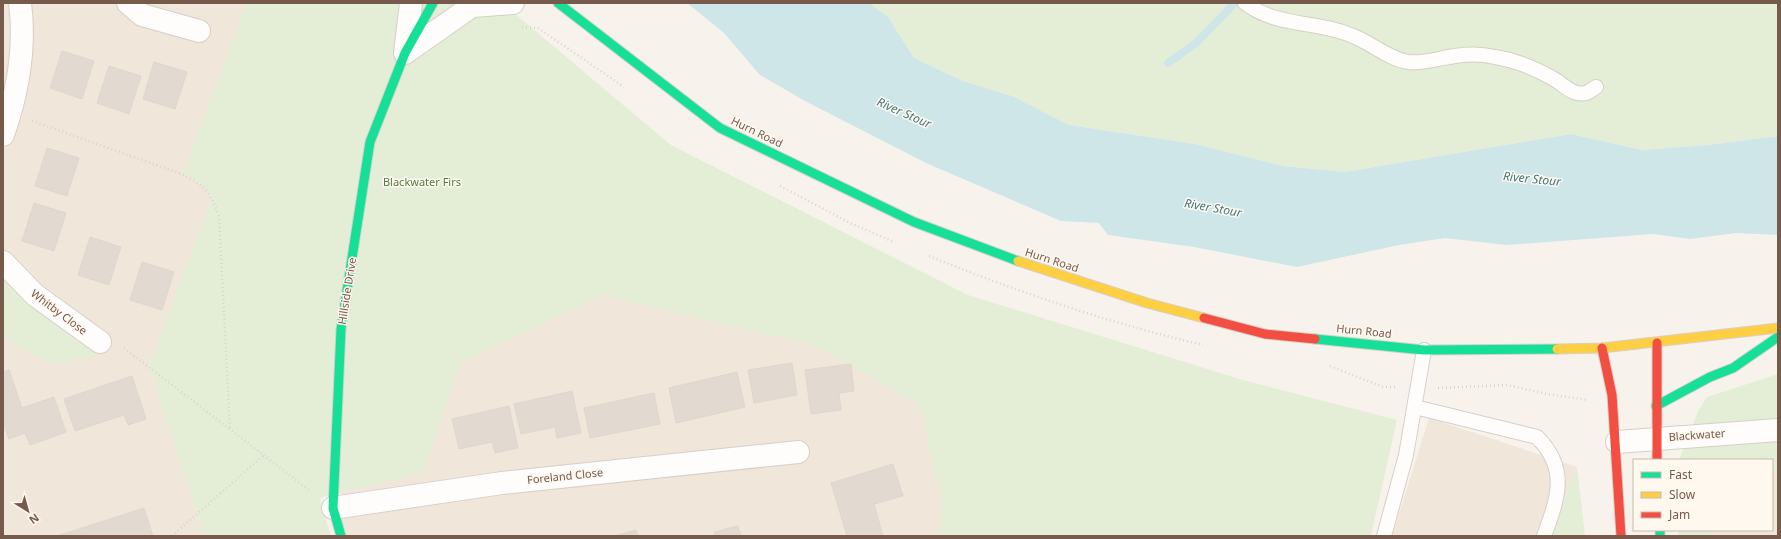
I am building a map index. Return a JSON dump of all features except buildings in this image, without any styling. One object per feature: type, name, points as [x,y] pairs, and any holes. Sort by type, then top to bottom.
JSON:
[{"type":"main road","name":"Hillside Drive","points":[[340,536],[333,508],[341,329],[370,142],[405,53],[433,3]]},
{"type":"main road","name":"Hurn Road","points":[[558,3],[720,128],[914,222],[1032,266],[1147,303],[1265,334],[1424,350],[1602,348],[1657,343],[1778,328]]},
{"type":"main road","points":[[1656,406],[1710,377],[1733,368],[1778,337]]},
{"type":"main road","points":[[1657,343],[1657,459]]},
{"type":"main road","points":[[1602,348],[1612,395],[1621,536]]},
{"type":"street","points":[[3,135],[11,114],[19,83],[23,43],[20,3]]},
{"type":"street","points":[[128,3],[142,15],[199,31]]},
{"type":"street","name":"Hillside Drive","points":[[405,53],[411,3]]},
{"type":"street","points":[[405,53],[472,6],[513,3]]},
{"type":"street","name":"Whitby Close","points":[[3,262],[35,295],[100,342]]},
{"type":"street","name":"Blackwater","points":[[1616,442],[1778,430]]},
{"type":"street","name":"Foreland Close","points":[[333,508],[502,483],[798,452]]},
{"type":"lane","points":[[1245,3],[1257,12],[1274,19],[1331,28],[1353,36],[1396,58],[1408,62],[1422,62],[1463,55],[1480,55],[1521,63],[1554,79],[1575,93],[1585,94],[1596,87]]},
{"type":"lane","points":[[1384,536],[1406,455],[1424,350]]},
{"type":"lane","points":[[1415,407],[1537,437],[1546,446],[1555,460],[1559,477],[1553,512],[1544,536]]},
{"type":"path","points":[[11,114],[182,174],[200,184],[212,197],[219,216],[230,429]]},
{"type":"path","points":[[100,342],[114,344],[126,349],[333,508]]},
{"type":"path","points":[[172,536],[264,455]]},
{"type":"shaded area","points":[[3,3],[247,3],[182,174],[200,184],[212,197],[149,367],[204,536],[3,536]]},
{"type":"shaded area","points":[[613,270],[892,374],[931,417],[945,471],[940,536],[341,536],[341,329]]},
{"type":"shaded area","points":[[1429,418],[1577,467],[1550,536],[1392,536]]},
{"type":"shaded area","points":[[1773,472],[1778,472],[1778,536],[1713,536],[1712,531],[1773,531]]},
{"type":"green space","name":"Blackwater Firs","points":[[247,3],[502,3],[671,145],[968,295],[1243,380],[1397,420],[1371,536],[937,536],[942,507],[920,405],[814,345],[603,295],[460,363],[424,472],[320,498],[331,536],[204,536],[149,367],[212,197],[200,184],[182,174]]},
{"type":"green space","points":[[869,3],[1778,3],[1778,136],[1708,145],[1642,150],[1571,134],[1345,172],[1283,166],[1195,144],[1069,125],[1012,96],[963,81],[914,58],[888,17]]},
{"type":"green space","points":[[3,278],[19,295],[101,354],[53,365],[3,337]]},
{"type":"green space","points":[[1778,374],[1778,472],[1773,472],[1773,459],[1679,459],[1698,411],[1707,397]]},
{"type":"green space","points":[[1577,467],[1585,536],[1550,536]]},
{"type":"green space","points":[[1678,531],[1712,531],[1713,536],[1678,536]]},
{"type":"water","name":"River Stour","points":[[687,3],[869,3],[888,17],[914,58],[963,81],[1012,96],[1069,125],[1195,144],[1283,166],[1345,172],[1571,134],[1642,150],[1708,145],[1778,136],[1778,235],[1736,233],[1690,239],[1653,234],[1506,245],[1445,238],[1399,245],[1297,267],[1194,247],[1108,235],[1099,223],[1061,221],[926,163],[805,101],[760,75],[723,32]]},
{"type":"waterway","points":[[1168,63],[1196,43],[1235,3]]},
{"type":"traffic: fast","points":[[341,536],[333,508],[341,329],[370,142],[405,53],[433,3]]},
{"type":"traffic: fast","points":[[558,3],[720,128],[914,222],[1018,261]]},
{"type":"traffic: fast","points":[[1656,406],[1710,377],[1733,368],[1778,337]]},
{"type":"traffic: fast","points":[[1315,339],[1424,350],[1557,349]]},
{"type":"traffic: fast","points":[[1660,531],[1660,536]]},
{"type":"traffic: slow","points":[[1018,261],[1147,303],[1204,318]]},
{"type":"traffic: slow","points":[[1557,349],[1602,348],[1778,328]]},
{"type":"traffic: jam","points":[[1204,318],[1265,334],[1315,339]]},
{"type":"traffic: jam","points":[[1657,343],[1657,459]]},
{"type":"traffic: jam","points":[[1602,348],[1612,395],[1621,536]]}]
